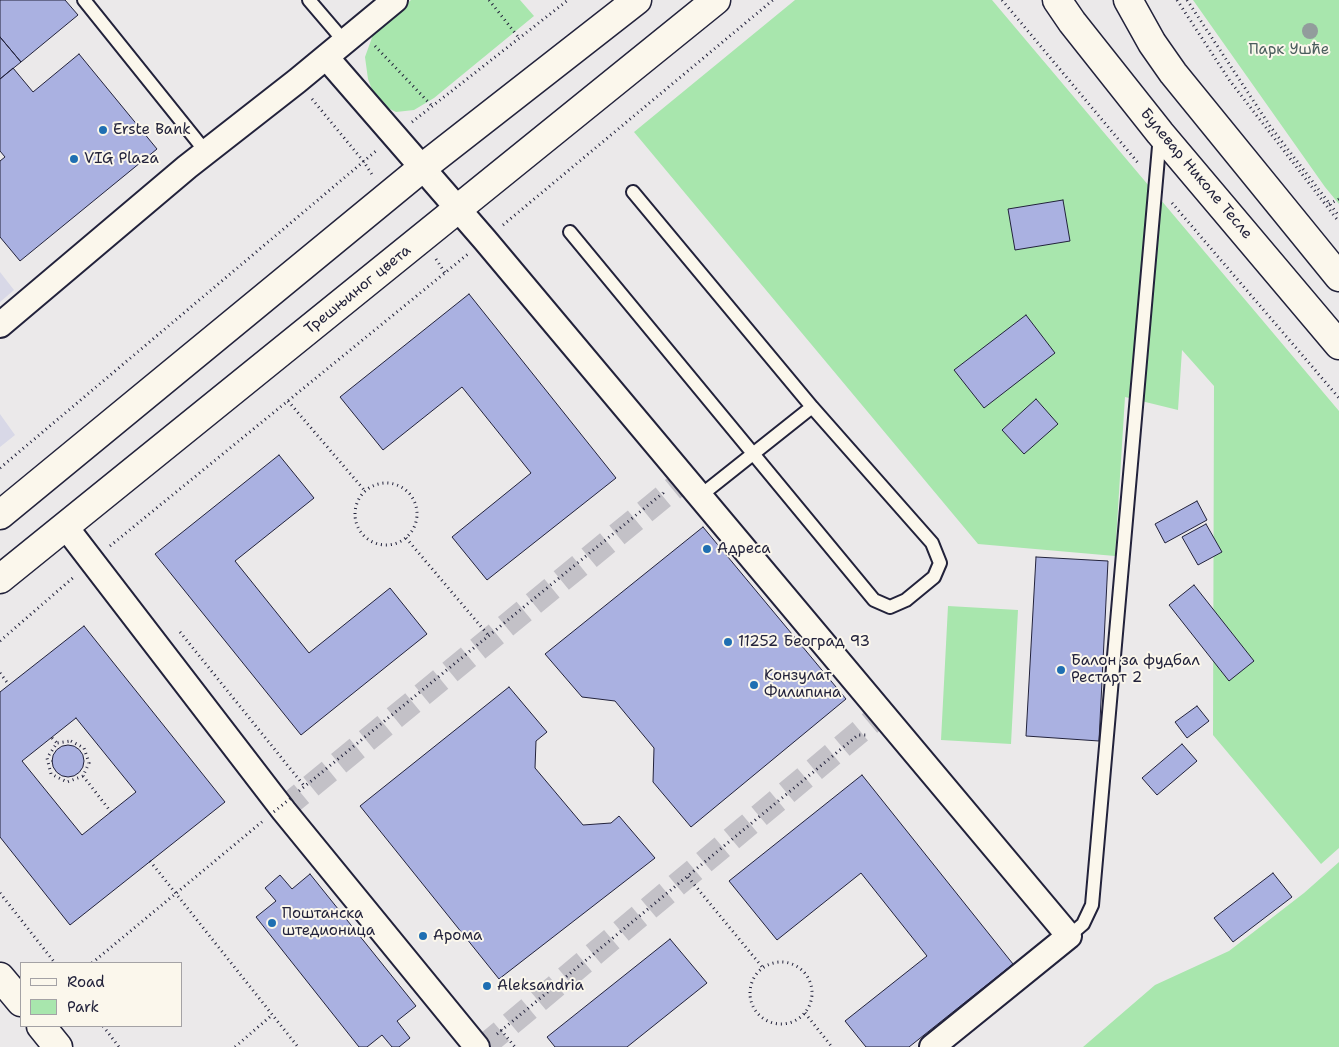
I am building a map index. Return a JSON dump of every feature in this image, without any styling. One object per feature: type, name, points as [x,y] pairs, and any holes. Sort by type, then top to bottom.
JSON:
[{"type":"street","points":[[0,325],[206,152],[297,81],[395,0]]},
{"type":"street","points":[[0,515],[388,198],[422,168],[637,0]]},
{"type":"street","name":"Трешњиног цвета","points":[[0,579],[716,0]]},
{"type":"street","name":"Булевар Николе Тесле","points":[[1046,0],[1064,11],[1160,133],[1339,345]]},
{"type":"street","points":[[1128,0],[1172,74],[1339,277]]},
{"type":"street","points":[[326,57],[393,136],[459,209],[1069,936],[932,1047]]},
{"type":"street","points":[[65,526],[284,811],[486,1041]]},
{"type":"street","points":[[0,977],[20,1001]]},
{"type":"street","points":[[42,1027],[58,1047]]},
{"type":"lane","points":[[84,0],[206,152]]},
{"type":"lane","points":[[309,0],[352,35]]},
{"type":"lane","points":[[1069,936],[1083,924],[1092,905],[1160,133]]},
{"type":"lane","points":[[570,232],[874,600],[890,607],[906,600],[934,577],[940,563],[932,543],[812,407],[633,192]]},
{"type":"lane","points":[[700,496],[812,407]]},
{"type":"path","points":[[489,0],[519,38]]},
{"type":"path","points":[[0,468],[393,136],[568,0]]},
{"type":"path","points":[[0,641],[92,561],[485,240],[773,0]]},
{"type":"path","points":[[1002,0],[1155,184],[1339,398]]},
{"type":"path","points":[[1177,0],[1230,81],[1328,205],[1339,216]]},
{"type":"path","points":[[1187,0],[1270,126],[1339,222]]},
{"type":"path","points":[[352,35],[432,106]]},
{"type":"path","points":[[297,81],[364,162],[388,198]]},
{"type":"path","points":[[1328,205],[1339,199]]},
{"type":"path","points":[[288,401],[365,491]]},
{"type":"path","points":[[376,484],[396,484],[412,496],[418,514],[416,524],[406,538],[395,544],[384,545],[374,542],[365,536],[359,528],[356,518],[356,507],[365,491],[376,484]]},
{"type":"path","points":[[93,962],[663,493],[664,487]]},
{"type":"path","points":[[406,538],[489,636]]},
{"type":"path","points":[[180,632],[305,787]]},
{"type":"path","points":[[0,673],[10,685]]},
{"type":"path","points":[[486,1041],[858,736],[871,734]]},
{"type":"path","points":[[52,738],[57,744]]},
{"type":"path","points":[[71,740],[84,748],[89,763],[83,776],[66,782],[51,774],[47,758],[57,744],[71,740]]},
{"type":"path","points":[[83,776],[111,812]]},
{"type":"path","points":[[150,861],[298,1047]]},
{"type":"path","points":[[688,876],[764,968]]},
{"type":"path","points":[[0,893],[53,962]]},
{"type":"path","points":[[780,962],[789,963],[804,972],[812,988],[812,997],[805,1013],[798,1020],[790,1023],[780,1024],[762,1018],[755,1011],[751,1002],[750,992],[756,974],[772,963],[780,962]]},
{"type":"path","points":[[805,1013],[832,1047]]},
{"type":"path","points":[[235,1047],[272,1014]]},
{"type":"path","points":[[104,1027],[119,1047]]},
{"type":"path","points":[[501,1030],[515,1047]]},
{"type":"shaded area","points":[[0,272],[14,290],[0,302]]},
{"type":"shaded area","points":[[0,414],[15,435],[0,447]]},
{"type":"green space","points":[[411,0],[520,0],[534,16],[434,98],[414,110],[396,112],[388,108],[374,95],[368,79],[365,57],[374,32]]},
{"type":"green space","points":[[795,0],[992,0],[1339,411],[1339,848],[1321,864],[1213,735],[1214,386],[1182,350],[1178,410],[1125,397],[1115,556],[978,544],[634,132]]},
{"type":"green space","name":"Парк Ушће","points":[[1193,0],[1339,0],[1339,204],[1325,187]]},
{"type":"green space","points":[[948,606],[1018,610],[1011,744],[941,740]]},
{"type":"green space","points":[[1339,862],[1339,1047],[1083,1047],[1155,985],[1229,951],[1304,893]]},
{"type":"building","points":[[0,0],[65,0],[78,15],[21,62],[0,37]]},
{"type":"building","points":[[0,37],[21,62],[0,79]]},
{"type":"building","name":"VIG Plaza","points":[[79,54],[157,149],[20,261],[0,237],[0,161],[5,157],[0,151],[0,79],[13,68],[33,92]]},
{"type":"building","points":[[1063,200],[1070,241],[1015,250],[1008,209]]},
{"type":"building","points":[[469,294],[616,478],[487,580],[452,537],[531,473],[462,387],[383,450],[340,397]]},
{"type":"building","points":[[1026,315],[1055,353],[984,408],[954,370]]},
{"type":"building","points":[[1036,399],[1058,424],[1024,454],[1002,430]]},
{"type":"building","points":[[279,455],[314,498],[235,561],[309,653],[390,588],[427,634],[301,735],[155,554]]},
{"type":"building","points":[[1197,501],[1207,520],[1165,543],[1155,524]]},
{"type":"building","points":[[1206,524],[1222,552],[1198,565],[1182,537]]},
{"type":"building","points":[[703,527],[846,699],[691,827],[653,782],[654,748],[615,701],[582,697],[545,654]]},
{"type":"building","points":[[1036,557],[1108,561],[1099,741],[1026,736]]},
{"type":"building","points":[[1194,585],[1254,661],[1229,681],[1169,605]]},
{"type":"building","points":[[84,626],[225,802],[70,925],[0,837],[0,692]],"holes":[[[76,718],[136,792],[82,835],[22,761]]]},
{"type":"building","points":[[509,687],[547,732],[536,741],[535,768],[583,825],[611,823],[619,816],[655,858],[499,979],[360,806]]},
{"type":"building","points":[[1197,706],[1209,721],[1187,738],[1175,722]]},
{"type":"building","points":[[1182,744],[1197,761],[1157,795],[1142,778]]},
{"type":"building","points":[[68,745],[79,750],[84,761],[79,772],[68,777],[57,772],[52,761],[57,750]]},
{"type":"building","points":[[862,775],[1013,964],[909,1047],[866,1047],[845,1021],[927,956],[861,873],[777,940],[729,881]]},
{"type":"building","points":[[1273,873],[1292,897],[1233,942],[1214,918]]},
{"type":"building","points":[[310,874],[416,1006],[397,1021],[410,1038],[399,1047],[392,1047],[382,1035],[367,1047],[359,1047],[256,917],[276,901],[265,888],[280,875],[292,889]]},
{"type":"building","points":[[670,939],[707,983],[627,1047],[555,1047],[547,1037]]},
{"type":"tunnel","points":[[283,809],[685,479]]},
{"type":"tunnel","points":[[483,1047],[882,713]]},
{"type":"place","name":"Erste Bank","points":[[103,130]]},
{"type":"place","name":"VIG Plaza","points":[[74,159]]},
{"type":"place","name":"Адреса","points":[[707,549]]},
{"type":"place","name":"11252 Београд 93","points":[[728,642]]},
{"type":"place","name":"Балон за фудбал Рестарт 2","points":[[1061,670]]},
{"type":"place","name":"Конзулат Филипина","points":[[754,685]]},
{"type":"place","name":"Поштанска штедионица","points":[[272,923]]},
{"type":"place","name":"Арома","points":[[423,936]]},
{"type":"place","name":"Aleksandria","points":[[487,986]]}]
